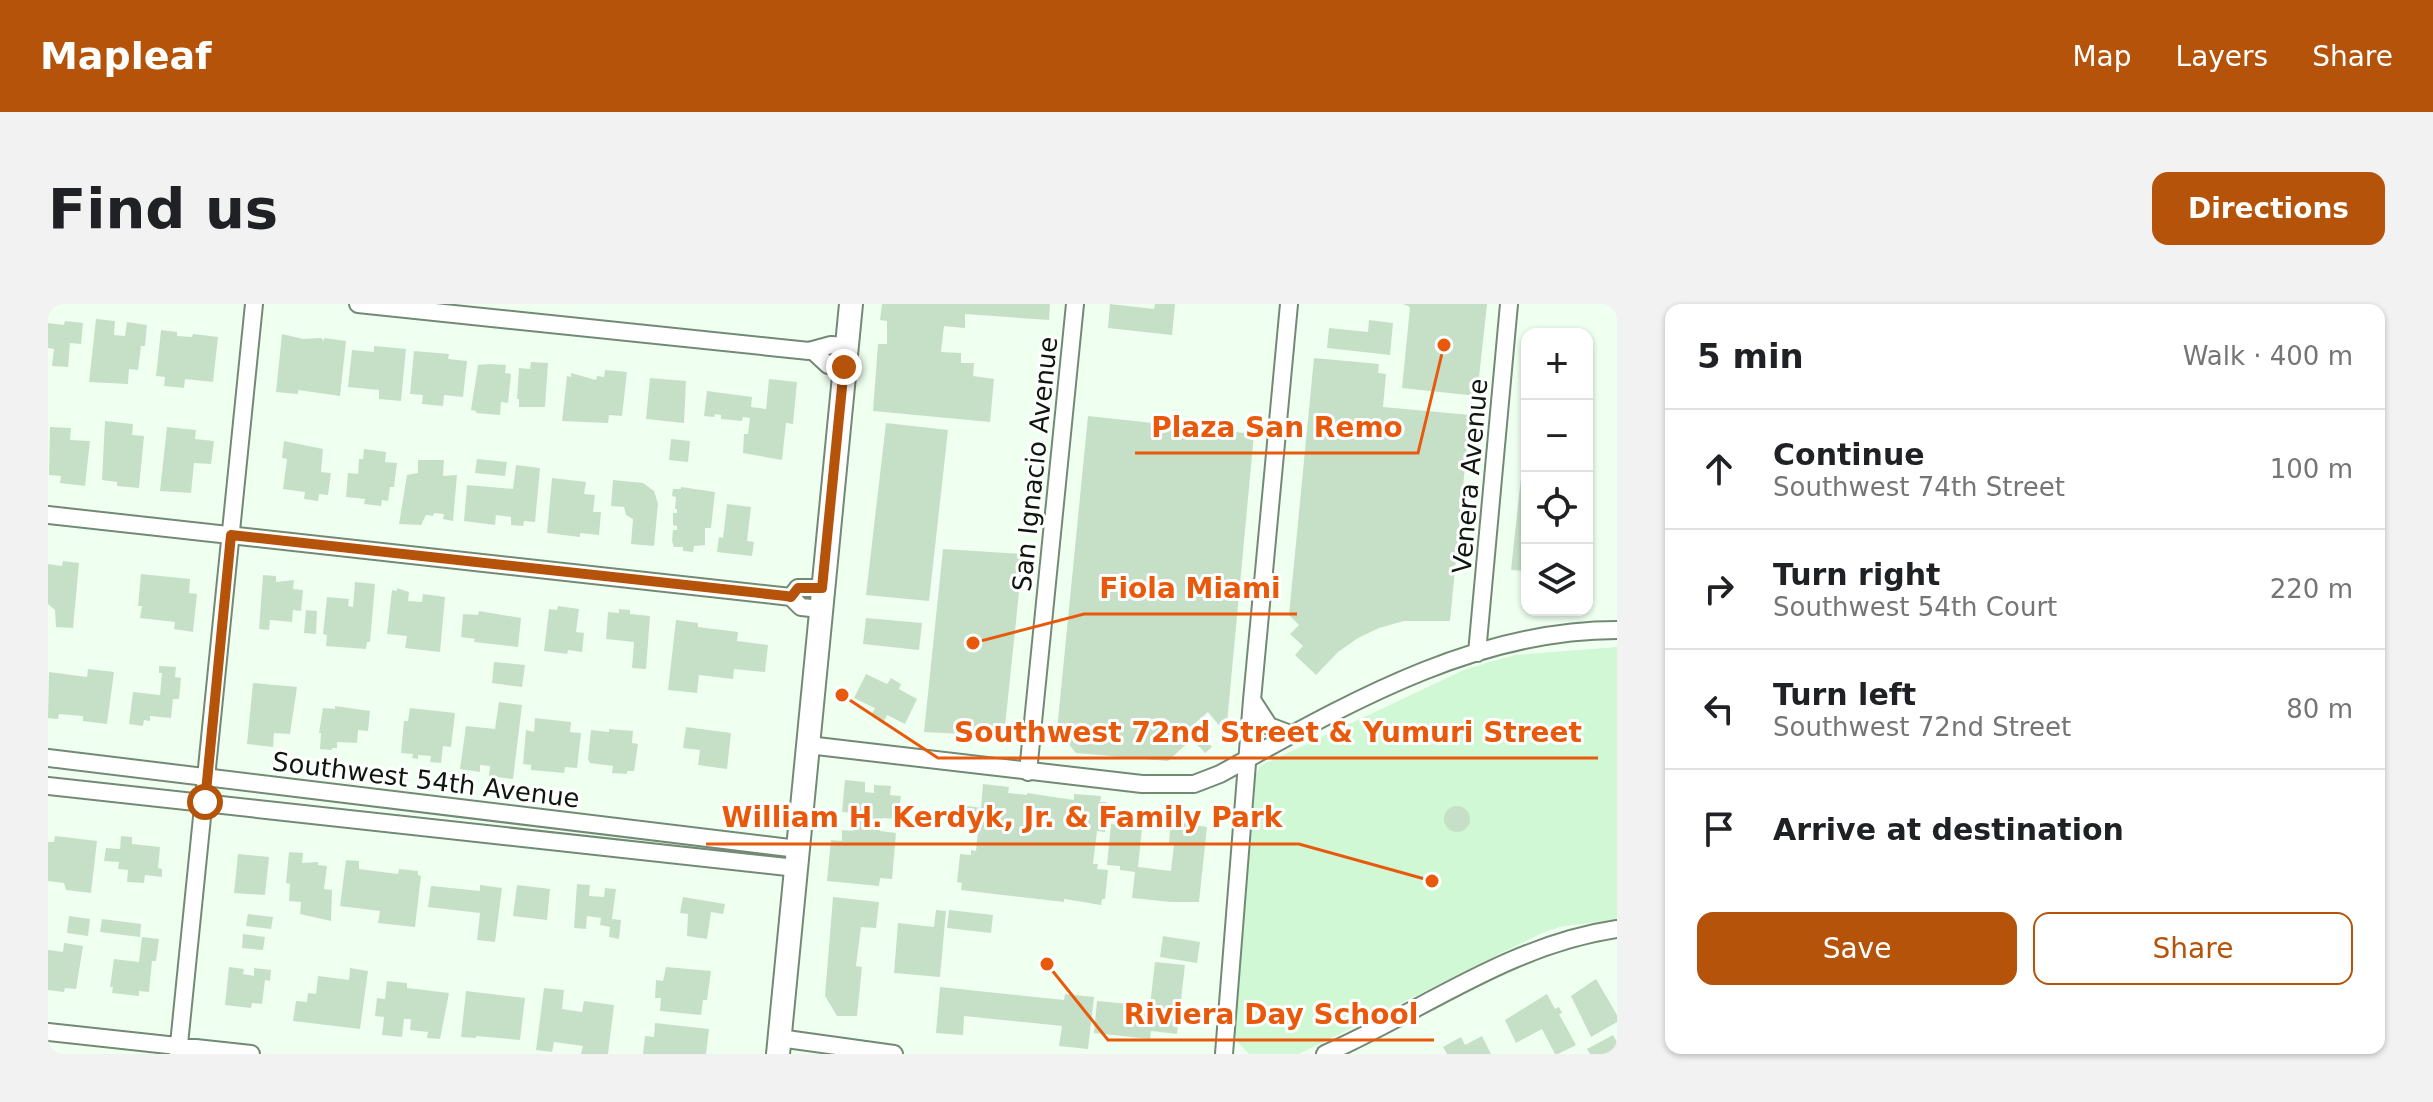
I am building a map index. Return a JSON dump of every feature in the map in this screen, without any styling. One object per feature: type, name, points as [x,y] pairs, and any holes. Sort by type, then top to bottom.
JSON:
[{"type":"main road","points":[[778,1046],[851,304]]},
{"type":"street","points":[[178,1050],[254,304]]},
{"type":"street","points":[[358,304],[814,352],[828,365],[846,357]]},
{"type":"street","name":"San Ignacio Avenue","points":[[1028,772],[1075,304]]},
{"type":"street","points":[[1224,1054],[1252,700],[1289,304]]},
{"type":"street","name":"Venera Avenue","points":[[1477,653],[1509,304]]},
{"type":"street","points":[[48,515],[791,597],[801,607],[821,599]]},
{"type":"street","points":[[808,745],[1117,782],[1187,785],[1204,781],[1402,679],[1477,653],[1553,635],[1617,630]]},
{"type":"street","points":[[1252,700],[1269,726],[1293,735]]},
{"type":"street","name":"Southwest 54th Avenue","points":[[48,758],[797,858]]},
{"type":"street","name":"Southwest 54th Avenue","points":[[48,786],[797,858]]},
{"type":"street","points":[[1325,1054],[1405,1016],[1521,954],[1572,937],[1617,929]]},
{"type":"street","points":[[48,1032],[178,1050],[251,1054]]},
{"type":"street","points":[[778,1046],[894,1054]]},
{"type":"green space","points":[[1617,647],[1617,919],[1560,927],[1542,933],[1299,1054],[1249,1054],[1236,1040],[1234,1025],[1255,777],[1260,766],[1466,669],[1515,655]]},
{"type":"building","points":[[882,304],[1050,304],[1049,320],[965,314],[965,328],[944,326],[941,352],[961,353],[961,363],[974,363],[973,376],[994,379],[990,422],[873,411],[878,344],[887,344],[887,321],[880,320]]},
{"type":"building","points":[[1110,304],[1154,309],[1155,304],[1175,304],[1172,335],[1108,328]]},
{"type":"building","points":[[1403,304],[1487,304],[1477,396],[1402,388],[1410,307]]},
{"type":"building","points":[[96,319],[115,321],[114,335],[125,336],[127,322],[147,325],[138,370],[129,369],[128,384],[89,382]]},
{"type":"building","points":[[1369,320],[1393,323],[1390,355],[1327,348],[1329,328],[1368,332]]},
{"type":"building","points":[[65,321],[83,323],[81,344],[70,343],[68,367],[52,366],[54,349],[48,348],[48,323],[64,325]]},
{"type":"building","points":[[161,330],[177,332],[177,336],[218,337],[213,382],[185,379],[184,388],[164,386],[165,377],[156,376]]},
{"type":"building","points":[[282,334],[303,339],[346,341],[340,396],[298,390],[298,394],[276,392]]},
{"type":"building","points":[[374,346],[406,349],[401,401],[379,399],[379,390],[348,387],[352,350],[374,352]]},
{"type":"building","points":[[414,351],[449,354],[448,359],[467,361],[463,397],[444,395],[443,406],[422,404],[423,395],[410,394]]},
{"type":"building","points":[[1314,358],[1379,364],[1378,373],[1386,374],[1383,407],[1470,415],[1450,621],[1404,621],[1379,628],[1338,652],[1316,675],[1295,655],[1303,646],[1290,634],[1299,625],[1289,615]]},
{"type":"building","points":[[531,362],[548,363],[545,407],[519,407],[519,368],[530,369]]},
{"type":"building","points":[[478,365],[506,365],[505,373],[511,374],[508,403],[501,402],[500,415],[471,410]]},
{"type":"building","points":[[605,370],[627,372],[622,416],[609,415],[608,423],[562,421],[567,376],[571,377],[571,373],[596,380],[597,376],[604,377]]},
{"type":"building","points":[[650,378],[686,381],[684,423],[646,419]]},
{"type":"building","points":[[769,379],[797,382],[793,424],[786,423],[782,460],[743,453],[744,434],[748,434],[750,418],[743,417],[742,421],[721,419],[721,415],[715,414],[714,417],[704,416],[707,391],[752,397],[751,407],[766,409]]},
{"type":"building","points":[[1088,416],[1254,434],[1226,734],[1208,712],[1193,725],[1212,747],[1205,753],[1192,739],[1168,761],[1076,753],[1057,730]]},
{"type":"building","points":[[105,421],[133,424],[132,435],[144,436],[139,488],[117,486],[117,482],[102,480]]},
{"type":"building","points":[[886,423],[948,430],[929,601],[866,595]]},
{"type":"building","points":[[50,427],[71,428],[70,440],[90,441],[85,486],[60,483],[61,476],[49,475]]},
{"type":"building","points":[[167,427],[196,430],[195,439],[214,441],[211,464],[194,463],[191,493],[160,491]]},
{"type":"building","points":[[671,439],[690,441],[688,462],[669,460]]},
{"type":"building","points":[[284,441],[323,449],[321,472],[331,473],[328,495],[319,494],[318,501],[304,499],[305,492],[283,489],[287,459],[282,458]]},
{"type":"building","points":[[364,449],[386,452],[385,462],[397,463],[394,487],[390,487],[388,501],[382,500],[381,506],[364,504],[365,499],[346,497],[348,473],[358,474],[359,459],[363,459]]},
{"type":"building","points":[[477,459],[507,462],[505,476],[475,473]]},
{"type":"building","points":[[418,460],[444,460],[443,476],[457,475],[453,521],[443,519],[444,514],[434,513],[433,516],[426,515],[421,525],[399,524],[407,475],[418,473]]},
{"type":"building","points":[[516,465],[540,468],[535,522],[524,521],[523,526],[511,525],[511,517],[496,515],[495,525],[464,521],[467,485],[513,489]]},
{"type":"building","points":[[552,478],[586,482],[584,494],[595,495],[593,512],[601,512],[599,535],[580,533],[580,537],[547,533]]},
{"type":"building","points":[[1521,478],[1521,571],[1511,570]]},
{"type":"building","points":[[613,480],[643,483],[654,491],[658,504],[654,546],[631,544],[633,519],[626,515],[624,507],[611,506]]},
{"type":"building","points":[[681,487],[715,492],[711,528],[705,528],[705,545],[694,546],[693,552],[674,547],[672,541],[673,530],[677,530],[677,526],[673,525],[673,513],[677,513],[677,509],[673,489]]},
{"type":"building","points":[[727,504],[751,507],[747,541],[754,542],[752,556],[717,552],[719,537],[723,538]]},
{"type":"building","points":[[943,549],[1023,554],[1004,736],[924,732]]},
{"type":"building","points":[[63,561],[79,563],[73,628],[56,627],[55,610],[48,604],[48,564],[62,566]]},
{"type":"building","points":[[141,574],[190,579],[189,593],[197,594],[193,632],[174,629],[175,622],[140,618]]},
{"type":"building","points":[[263,575],[276,576],[276,582],[294,580],[293,589],[303,590],[301,611],[293,610],[292,622],[270,620],[269,630],[259,629]]},
{"type":"building","points":[[355,582],[375,584],[370,642],[367,642],[366,649],[326,646],[327,635],[323,634],[327,597],[349,599],[348,606],[353,607]]},
{"type":"building","points":[[397,588],[409,592],[408,601],[422,602],[423,594],[445,597],[440,652],[405,648],[407,636],[387,634],[392,590],[397,591]]},
{"type":"building","points":[[558,606],[579,609],[576,632],[584,633],[582,652],[544,651],[549,609],[557,610]]},
{"type":"building","points":[[619,609],[630,610],[630,614],[650,616],[646,669],[632,668],[634,642],[606,639],[608,612],[619,613]]},
{"type":"building","points":[[306,610],[317,611],[316,634],[304,633]]},
{"type":"building","points":[[479,611],[521,618],[518,647],[474,642],[475,639],[461,637],[463,614],[478,615]]},
{"type":"building","points":[[866,618],[922,623],[919,650],[863,644]]},
{"type":"building","points":[[676,620],[698,623],[698,627],[738,632],[737,641],[768,645],[765,672],[734,669],[733,679],[699,675],[697,693],[668,690]]},
{"type":"building","points":[[494,662],[525,665],[522,687],[492,683]]},
{"type":"building","points":[[159,666],[176,667],[175,677],[181,678],[179,699],[173,699],[171,718],[150,716],[150,721],[144,720],[143,726],[129,724],[133,692],[160,695],[162,673],[159,673]]},
{"type":"building","points":[[88,669],[114,672],[107,724],[83,721],[83,716],[59,714],[58,719],[48,718],[49,672],[87,677]]},
{"type":"building","points":[[866,674],[887,684],[891,678],[901,684],[899,689],[917,699],[905,724],[887,715],[884,721],[871,715],[875,708],[854,698]]},
{"type":"building","points":[[253,683],[297,687],[290,734],[274,733],[273,747],[247,744]]},
{"type":"building","points":[[499,702],[522,705],[513,779],[489,776],[490,766],[480,765],[480,772],[460,769],[466,726],[495,729]]},
{"type":"building","points":[[335,706],[370,711],[368,731],[358,730],[357,743],[337,742],[337,748],[320,749],[323,708],[335,709]]},
{"type":"building","points":[[410,708],[455,713],[451,747],[443,746],[441,763],[430,762],[431,756],[418,755],[418,759],[412,758],[413,754],[401,753],[404,721],[408,721]]},
{"type":"building","points":[[535,718],[571,722],[570,732],[581,733],[577,768],[565,767],[564,773],[531,770],[531,765],[523,764],[526,730],[534,732]]},
{"type":"building","points":[[686,727],[731,733],[727,769],[698,765],[700,750],[683,748]]},
{"type":"building","points":[[609,729],[633,731],[632,743],[638,744],[634,771],[612,773],[613,766],[590,763],[591,730],[609,732]]},
{"type":"building","points":[[845,780],[865,782],[865,792],[874,793],[874,785],[891,786],[890,795],[901,796],[898,819],[882,818],[880,831],[896,833],[892,879],[880,878],[879,886],[827,881],[831,840],[842,841],[842,830],[853,831],[855,813],[842,812]]},
{"type":"building","points":[[983,784],[1009,787],[1008,793],[1074,800],[1074,794],[1101,796],[1100,802],[1107,802],[1106,811],[1099,811],[1100,821],[1107,821],[1105,832],[1097,831],[1093,864],[1098,864],[1097,869],[1108,870],[1105,899],[1102,899],[1101,905],[961,890],[962,883],[957,882],[960,854],[971,855],[971,850],[976,851],[979,818],[960,816],[961,805],[981,808]]},
{"type":"building","points":[[1457,806],[1466,810],[1470,819],[1466,828],[1457,832],[1448,828],[1444,819],[1448,810]]},
{"type":"building","points":[[1171,821],[1207,827],[1199,902],[1132,898],[1135,872],[1107,865],[1111,824],[1142,828],[1138,867],[1171,871],[1174,844],[1169,843]]},
{"type":"building","points":[[55,836],[97,841],[91,893],[66,890],[64,883],[48,881],[48,842],[54,842]]},
{"type":"building","points":[[121,836],[132,837],[132,844],[160,847],[158,868],[162,869],[162,877],[145,875],[144,883],[127,882],[128,870],[118,869],[119,862],[104,861],[106,848],[120,849]]},
{"type":"building","points":[[289,852],[303,853],[302,863],[318,862],[318,865],[327,866],[324,889],[332,890],[331,921],[300,914],[301,902],[289,901],[290,884],[286,883]]},
{"type":"building","points":[[238,854],[269,857],[265,895],[234,893]]},
{"type":"building","points":[[346,860],[359,861],[359,869],[398,874],[399,869],[418,871],[421,876],[415,927],[378,923],[380,911],[340,906]]},
{"type":"building","points":[[577,884],[590,885],[589,896],[604,897],[605,888],[616,889],[612,919],[621,920],[619,939],[609,937],[610,927],[600,925],[601,918],[587,916],[586,929],[574,928]]},
{"type":"building","points":[[480,885],[502,888],[495,942],[477,940],[480,913],[428,907],[431,886],[480,891]]},
{"type":"building","points":[[517,885],[550,889],[547,920],[513,916]]},
{"type":"building","points":[[683,897],[725,904],[723,914],[711,912],[707,939],[687,936],[688,914],[680,913]]},
{"type":"building","points":[[833,897],[879,902],[876,928],[861,927],[856,966],[862,967],[857,1016],[837,1016],[825,996]]},
{"type":"building","points":[[936,910],[946,911],[940,977],[894,973],[898,923],[934,927]]},
{"type":"building","points":[[949,910],[993,915],[991,933],[947,928]]},
{"type":"building","points":[[248,914],[273,917],[271,929],[246,926]]},
{"type":"building","points":[[69,916],[90,919],[88,936],[67,933]]},
{"type":"building","points":[[102,919],[141,924],[140,937],[100,932]]},
{"type":"building","points":[[243,934],[265,937],[263,950],[242,948]]},
{"type":"building","points":[[1163,936],[1200,942],[1197,963],[1160,957]]},
{"type":"building","points":[[142,937],[159,939],[156,961],[152,961],[149,992],[139,991],[139,996],[112,993],[114,959],[139,962]]},
{"type":"building","points":[[64,943],[83,946],[76,989],[65,988],[64,992],[48,990],[48,950],[63,952]]},
{"type":"building","points":[[1155,962],[1185,965],[1177,1034],[1151,1031],[1150,1039],[1094,1033],[1097,1001],[1150,1006]]},
{"type":"building","points":[[229,967],[244,969],[243,974],[254,976],[254,968],[271,970],[270,981],[265,980],[262,1004],[252,1003],[251,1008],[225,1005]]},
{"type":"building","points":[[666,967],[711,971],[707,1000],[703,1000],[701,1015],[660,1011],[661,998],[655,998],[656,980],[663,981]]},
{"type":"building","points":[[350,968],[368,971],[360,1029],[293,1021],[296,1001],[307,1002],[308,993],[316,994],[318,976],[349,980]]},
{"type":"building","points":[[1596,979],[1617,1015],[1617,1022],[1591,1037],[1571,996]]},
{"type":"building","points":[[387,981],[407,983],[407,988],[449,993],[440,1039],[427,1038],[428,1032],[410,1030],[411,1019],[404,1019],[402,1037],[382,1035],[384,1017],[375,1016],[377,998],[385,999]]},
{"type":"building","points":[[940,987],[1064,1000],[1065,994],[1094,997],[1088,1049],[1059,1046],[1062,1026],[964,1016],[963,1035],[936,1033]]},
{"type":"building","points":[[544,988],[564,990],[562,1009],[582,1012],[584,1001],[614,1005],[608,1054],[581,1054],[583,1046],[554,1042],[552,1052],[536,1050]]},
{"type":"building","points":[[466,991],[525,998],[520,1040],[461,1037]]},
{"type":"building","points":[[1547,994],[1555,1009],[1559,1007],[1562,1013],[1559,1014],[1576,1045],[1558,1054],[1555,1054],[1542,1029],[1516,1043],[1505,1020]]},
{"type":"building","points":[[655,1023],[709,1029],[706,1054],[643,1054],[645,1036],[654,1037]]},
{"type":"building","points":[[1613,1035],[1617,1042],[1617,1054],[1590,1054],[1587,1049]]},
{"type":"building","points":[[1482,1036],[1491,1054],[1447,1054],[1443,1047],[1461,1037],[1465,1045]]},
{"type":"place","name":"Plaza San Remo","points":[[1444,345]]},
{"type":"place","name":"Fiola Miami","points":[[973,643]]},
{"type":"place","name":"Southwest 72nd Street & Yumuri Street","points":[[842,695]]},
{"type":"place","name":"William H. Kerdyk, Jr. & Family Park","points":[[1432,881]]},
{"type":"place","name":"Riviera Day School","points":[[1047,964]]},
{"type":"route","points":[[205,802],[231,535],[791,597],[798,588],[822,588],[844,367]]}]
